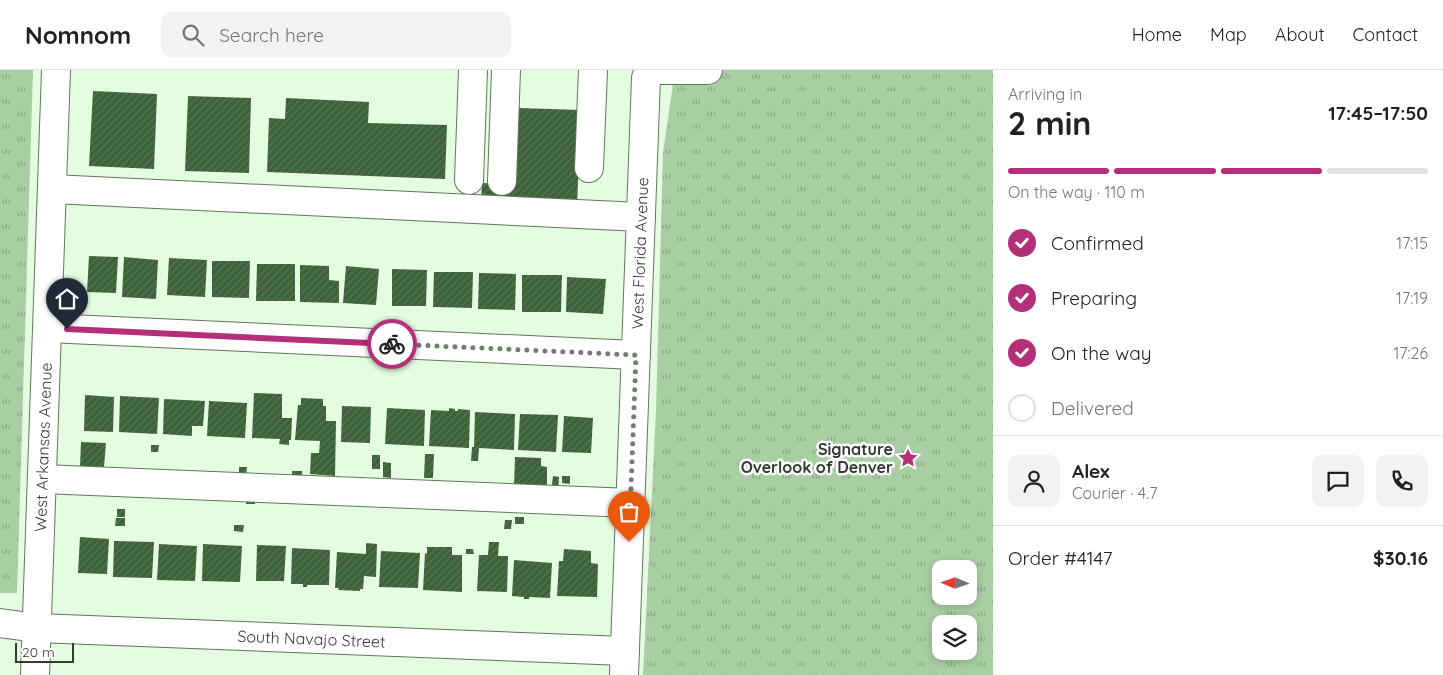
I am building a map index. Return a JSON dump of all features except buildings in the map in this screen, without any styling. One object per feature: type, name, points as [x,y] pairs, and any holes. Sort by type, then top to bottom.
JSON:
[{"type":"street","name":"West Arkansas Avenue","points":[[35,675],[56,70]]},
{"type":"street","points":[[469,180],[473,70]]},
{"type":"street","points":[[502,181],[506,70]]},
{"type":"street","points":[[589,168],[592,70]]},
{"type":"street","points":[[649,70],[708,70]]},
{"type":"street","name":"West Florida Avenue","points":[[625,663],[646,78],[649,70]]},
{"type":"street","points":[[52,189],[641,217]]},
{"type":"street","points":[[48,328],[636,355]]},
{"type":"street","points":[[42,479],[630,503]]},
{"type":"street","name":"South Navajo Street","points":[[0,623],[37,628],[625,663]]},
{"type":"green space","points":[[0,70],[33,70],[17,593],[0,593]]},
{"type":"green space","points":[[675,70],[993,70],[993,675],[643,675],[656,411],[663,153]]},
{"type":"way so far","points":[[392,344],[636,355],[629,542]]},
{"type":"place","name":"Signature Overlook of Denver","points":[[908,458]]},
{"type":"route","points":[[67,329],[392,344]]}]
